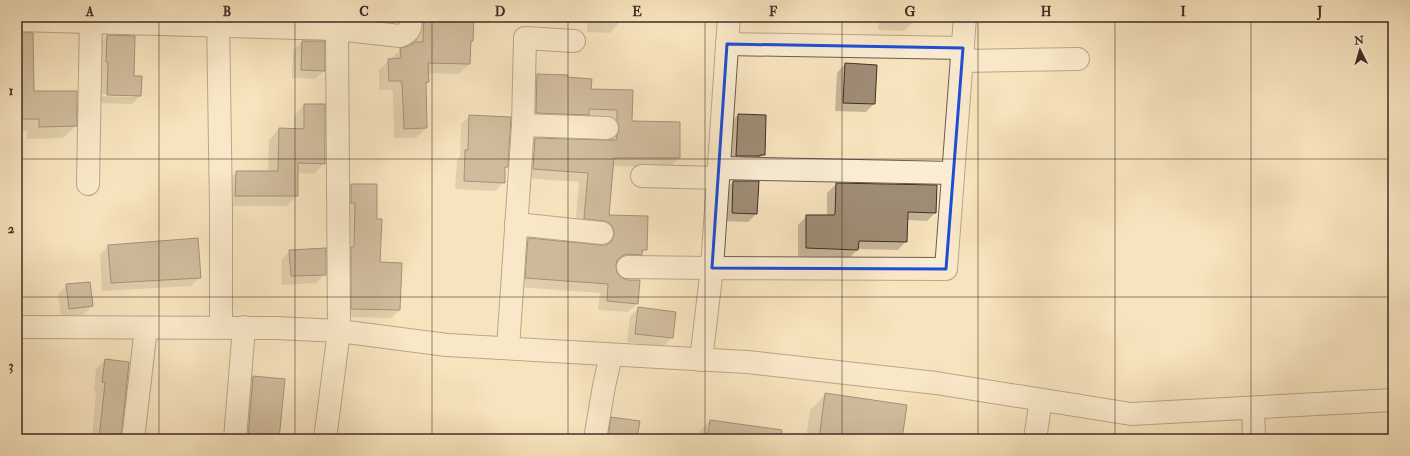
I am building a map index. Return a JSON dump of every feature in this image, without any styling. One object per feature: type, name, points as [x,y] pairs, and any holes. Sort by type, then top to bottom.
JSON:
[{"type":"street","points":[[17,20],[334,23],[400,36],[407,33],[411,26],[411,17]]},
{"type":"street","points":[[701,360],[712,268],[729,17]]},
{"type":"street","points":[[628,267],[946,269],[965,17]]},
{"type":"street","points":[[88,184],[92,20]]},
{"type":"street","points":[[218,21],[221,327]]},
{"type":"street","points":[[325,439],[338,331],[334,23]]},
{"type":"street","points":[[508,348],[523,125],[525,38],[574,40]]},
{"type":"street","points":[[727,44],[1078,59]]},
{"type":"street","points":[[523,125],[607,128]]},
{"type":"street","points":[[642,176],[718,173],[953,173]]},
{"type":"street","points":[[516,224],[602,233]]},
{"type":"street","points":[[17,327],[244,327],[338,331],[447,345],[747,362],[936,383],[1131,414],[1393,400]]},
{"type":"street","points":[[235,439],[244,327]]},
{"type":"street","points":[[133,439],[146,328]]},
{"type":"street","points":[[595,439],[611,355]]},
{"type":"street","points":[[1035,439],[1041,400]]},
{"type":"street","points":[[1252,408],[1254,439]]},
{"type":"highlighted area","points":[[727,44],[963,48],[946,269],[712,268]]},
{"type":"building","points":[[424,17],[474,17],[470,64],[428,63],[429,82],[426,82],[427,128],[404,129],[402,83],[401,81],[389,81],[388,59],[401,58],[400,48],[409,46],[415,42],[423,42]]},
{"type":"building","points":[[17,32],[33,33],[34,91],[77,91],[77,126],[39,127],[39,119],[17,119]]},
{"type":"building","points":[[107,35],[135,36],[134,76],[142,76],[141,96],[107,95]]},
{"type":"building","points":[[302,41],[325,41],[325,71],[301,70]]},
{"type":"building","points":[[845,63],[877,65],[875,104],[843,103]]},
{"type":"building","points":[[537,74],[568,75],[567,77],[592,79],[591,89],[633,90],[632,121],[680,122],[680,158],[614,158],[609,215],[648,216],[647,250],[642,250],[642,255],[628,254],[622,256],[617,260],[616,266],[617,273],[622,278],[628,280],[640,280],[638,304],[607,301],[608,284],[525,278],[528,238],[607,245],[612,241],[614,234],[613,228],[609,223],[584,219],[588,173],[533,169],[535,138],[616,140],[619,128],[617,121],[617,110],[589,109],[589,115],[536,113]]},
{"type":"building","points":[[304,104],[325,104],[325,164],[298,163],[298,196],[235,196],[236,171],[278,171],[279,128],[304,129]]},
{"type":"building","points":[[738,114],[766,115],[765,155],[736,156]]},
{"type":"building","points":[[469,115],[511,117],[508,167],[505,167],[505,183],[464,181],[465,150],[468,150]]},
{"type":"building","points":[[733,181],[759,181],[757,214],[732,213]]},
{"type":"building","points":[[836,183],[937,185],[936,213],[908,212],[907,242],[859,241],[858,250],[806,248],[806,215],[835,214]]},
{"type":"building","points":[[351,184],[377,184],[377,219],[382,219],[380,262],[402,263],[400,310],[351,309],[351,247],[354,247],[355,203],[351,203]]},
{"type":"building","points":[[198,238],[201,278],[111,283],[108,245]]},
{"type":"building","points":[[326,248],[326,275],[291,276],[289,250]]},
{"type":"building","points":[[90,282],[93,306],[69,309],[66,284]]},
{"type":"building","points":[[638,307],[676,312],[673,338],[635,334]]},
{"type":"building","points":[[105,359],[129,362],[121,439],[99,439],[105,383],[102,382]]},
{"type":"building","points":[[253,376],[285,379],[279,439],[248,439]]},
{"type":"building","points":[[825,393],[907,405],[902,439],[819,439]]},
{"type":"building","points":[[611,417],[640,421],[637,439],[608,439]]},
{"type":"building","points":[[710,420],[782,430],[781,439],[707,439]]}]
